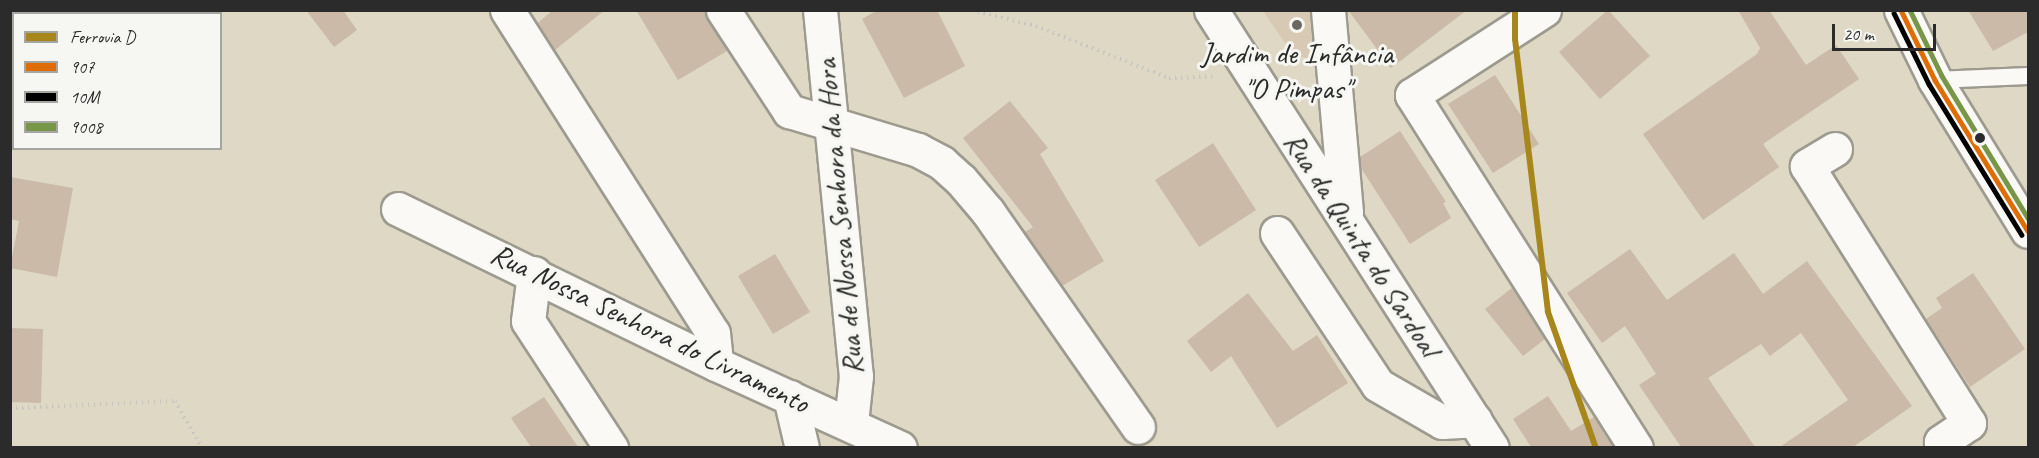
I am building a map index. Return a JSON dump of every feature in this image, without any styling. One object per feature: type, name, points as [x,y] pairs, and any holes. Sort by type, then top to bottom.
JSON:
[{"type":"street","points":[[507,10],[713,333],[716,364]]},
{"type":"street","points":[[723,10],[789,111],[918,150],[942,163],[961,180],[988,212],[1138,427]]},
{"type":"street","name":"Rua de Nossa Senhora da Hora","points":[[820,10],[856,376],[851,423]]},
{"type":"street","name":"Rua da Quinta do Sardoal","points":[[1211,10],[1492,447]]},
{"type":"street","points":[[1328,10],[1347,219]]},
{"type":"street","points":[[1544,10],[1412,95],[1636,447]]},
{"type":"street","points":[[1901,10],[1935,80],[2028,231]]},
{"type":"street","points":[[1835,148],[1806,166],[1969,423],[1941,442],[1945,447]]},
{"type":"street","name":"Rua Nossa Senhora do Livramento","points":[[398,209],[534,273],[716,364],[900,447]]},
{"type":"street","points":[[1277,233],[1378,385],[1442,422],[1475,420]]},
{"type":"street","points":[[534,273],[528,321],[610,447]]},
{"type":"street","points":[[790,397],[802,447]]},
{"type":"lane","points":[[1935,80],[2028,76]]},
{"type":"path","points":[[972,10],[1036,26],[1169,78],[1253,75]]},
{"type":"path","points":[[10,408],[175,401],[202,447]]},
{"type":"shaded area","name":"Jardim de Infância \"O Pimpas\"","points":[[1263,11],[1320,11],[1316,55],[1309,58],[1294,56]]},
{"type":"building","points":[[306,10],[343,10],[357,30],[334,47]]},
{"type":"building","points":[[553,10],[605,10],[555,50],[538,23]]},
{"type":"building","points":[[636,10],[704,10],[727,51],[678,80]]},
{"type":"building","points":[[878,10],[937,10],[965,66],[904,98],[862,19]]},
{"type":"building","points":[[1348,10],[1467,10],[1391,68]]},
{"type":"building","points":[[1608,10],[1650,56],[1600,99],[1559,52]]},
{"type":"building","points":[[1738,10],[1769,10],[1806,65],[1836,45],[1859,79],[1763,144],[1779,167],[1703,220],[1643,134],[1757,54],[1760,48]]},
{"type":"building","points":[[1968,10],[2028,10],[2028,32],[1993,51]]},
{"type":"building","points":[[1495,75],[1539,144],[1493,173],[1448,104]]},
{"type":"building","points":[[1010,101],[1048,148],[1040,154],[1104,261],[1062,286],[1025,232],[1033,227],[963,138]]},
{"type":"building","points":[[1400,131],[1446,202],[1443,203],[1451,218],[1410,244],[1361,168],[1360,157]]},
{"type":"building","points":[[1213,143],[1256,210],[1199,247],[1155,180]]},
{"type":"building","points":[[10,177],[73,188],[57,277],[10,268],[19,221],[10,219]]},
{"type":"building","points":[[1630,249],[1667,300],[1734,253],[1763,294],[1807,261],[1912,406],[1853,447],[1780,447],[1848,400],[1801,333],[1770,356],[1761,344],[1708,378],[1755,447],[1681,447],[1639,385],[1656,374],[1625,326],[1602,343],[1567,293]]},
{"type":"building","points":[[775,254],[810,312],[773,334],[738,276]]},
{"type":"building","points":[[1973,273],[2025,349],[1970,387],[1926,319],[1942,308],[1936,298]]},
{"type":"building","points":[[1512,288],[1545,339],[1523,356],[1485,309]]},
{"type":"building","points":[[1248,293],[1293,351],[1317,335],[1348,383],[1277,428],[1231,356],[1211,372],[1187,341]]},
{"type":"building","points":[[10,328],[43,329],[41,403],[10,402]]},
{"type":"building","points":[[1548,396],[1571,431],[1594,417],[1613,447],[1531,447],[1513,419]]},
{"type":"building","points":[[544,397],[578,447],[531,447],[511,418]]},
{"type":"rail line","name":"D","points":[[1515,10],[1515,39],[1548,312],[1596,448]]},
{"type":"transit line","name":"907","points":[[1901,10],[1935,80],[2028,231]]},
{"type":"transit line","name":"9008","points":[[1910,10],[1942,76],[2028,218]]},
{"type":"transit line","name":"10M","points":[[1894,13],[1929,84],[2022,235]]},
{"type":"place","name":"Jardim de Infância \"O Pimpas\"","points":[[1297,25]]}]
